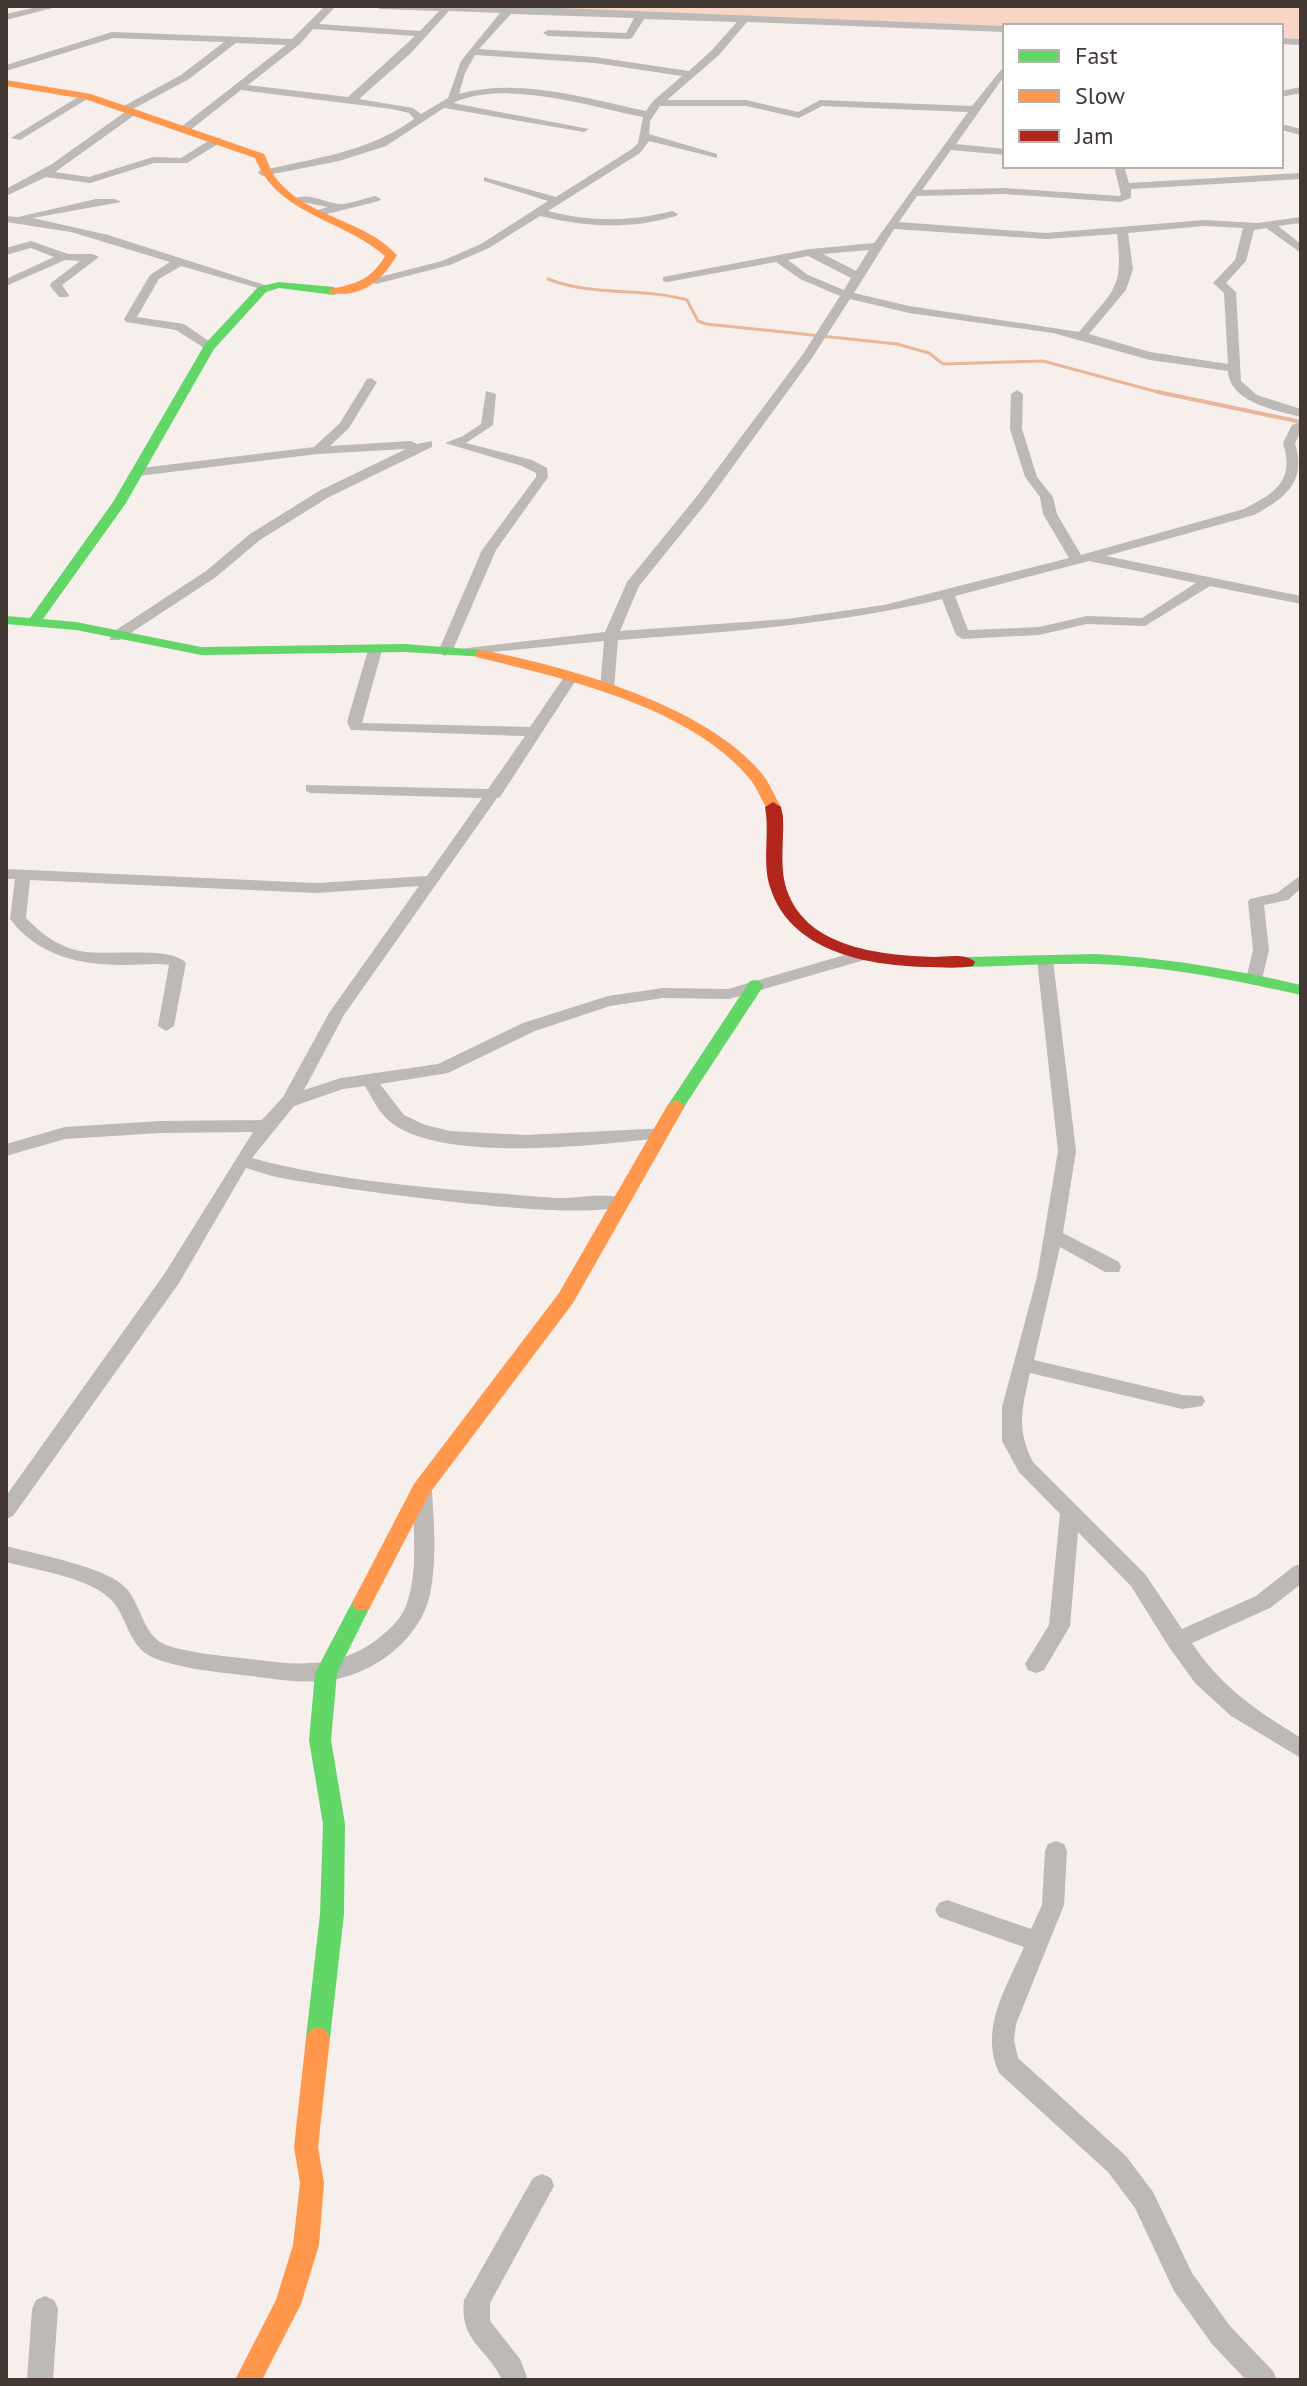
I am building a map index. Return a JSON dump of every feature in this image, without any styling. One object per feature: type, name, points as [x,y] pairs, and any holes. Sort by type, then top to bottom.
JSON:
[{"type":"street","points":[[6,17],[55,6]]},
{"type":"street","points":[[185,129],[296,42],[331,6]]},
{"type":"street","points":[[380,6],[1003,29]]},
{"type":"street","points":[[351,100],[424,34],[447,8]]},
{"type":"street","points":[[453,99],[454,85],[472,52],[510,9]]},
{"type":"street","points":[[548,33],[629,36],[641,15]]},
{"type":"street","points":[[9,219],[120,241],[177,263],[265,287],[349,291],[465,256],[640,147],[649,115],[657,103],[691,74],[745,19]]},
{"type":"street","points":[[311,26],[424,34]]},
{"type":"street","points":[[7,80],[112,35],[296,42]]},
{"type":"street","points":[[6,193],[47,174],[81,144],[185,77],[235,39]]},
{"type":"street","points":[[472,52],[595,60],[691,74]]},
{"type":"street","points":[[607,689],[611,636],[632,585],[702,499],[808,355],[856,276],[1003,71]]},
{"type":"street","points":[[7,80],[87,96],[258,154],[263,173],[272,184],[319,213],[370,236],[390,250],[388,264],[376,281]]},
{"type":"street","points":[[239,87],[404,108],[413,111],[420,120]]},
{"type":"street","points":[[263,173],[369,149],[453,99],[477,93],[526,93],[649,115]]},
{"type":"street","points":[[16,138],[87,96]]},
{"type":"street","points":[[657,103],[746,103],[799,115],[820,103],[973,109]]},
{"type":"street","points":[[442,105],[513,114],[584,129]]},
{"type":"street","points":[[643,136],[713,156]]},
{"type":"street","points":[[47,174],[86,181],[153,160],[183,161],[217,140]]},
{"type":"street","points":[[948,146],[1003,152]]},
{"type":"street","points":[[917,193],[1004,191],[1109,200],[1125,198],[1127,186],[1120,168]]},
{"type":"street","points":[[1127,186],[1301,176]]},
{"type":"street","points":[[488,179],[555,200]]},
{"type":"street","points":[[319,213],[375,199]]},
{"type":"street","points":[[298,200],[324,202],[339,208]]},
{"type":"street","points":[[9,219],[96,202],[115,202]]},
{"type":"street","points":[[537,212],[575,222],[611,225],[647,222],[672,214]]},
{"type":"street","points":[[891,225],[1046,236],[1204,223],[1253,225],[1301,220]]},
{"type":"street","points":[[1267,223],[1301,250]]},
{"type":"street","points":[[1253,225],[1240,261],[1220,281],[1230,292],[1231,368],[1235,382],[1243,392],[1301,413]]},
{"type":"street","points":[[1082,335],[1120,290],[1127,269],[1122,229]]},
{"type":"street","points":[[1097,233],[1124,246]]},
{"type":"street","points":[[63,295],[57,283],[120,241]]},
{"type":"street","points":[[6,252],[27,243],[66,257],[92,258]]},
{"type":"street","points":[[667,279],[810,252],[877,246]]},
{"type":"street","points":[[810,252],[856,276]]},
{"type":"street","points":[[6,283],[66,257]]},
{"type":"street","points":[[780,259],[805,281],[847,294],[931,312],[1082,335],[1173,361],[1231,368]]},
{"type":"street","points":[[177,263],[154,277],[130,319],[180,327],[209,347]]},
{"type":"street","points":[[34,622],[78,563],[138,472],[209,347],[265,287]]},
{"type":"street","points":[[318,450],[345,425],[371,382]]},
{"type":"street","points":[[138,472],[318,450],[451,443],[467,439],[487,425],[490,394]]},
{"type":"street","points":[[1017,394],[1016,429],[1031,477],[1079,557],[1301,600]]},
{"type":"street","points":[[6,620],[91,629],[115,637],[203,651],[445,652],[787,623],[947,594],[1249,512],[1285,491],[1292,478],[1295,455],[1289,443],[1296,428],[1301,426]]},
{"type":"street","points":[[445,652],[489,550],[542,477],[542,471],[535,466],[451,443]]},
{"type":"street","points":[[115,637],[211,574],[255,537],[324,494],[427,444]]},
{"type":"street","points":[[947,594],[963,635],[1011,634],[1087,620],[1145,622],[1208,581]]},
{"type":"street","points":[[375,650],[356,711],[356,727],[536,732]]},
{"type":"street","points":[[468,652],[607,689],[704,733],[754,770],[776,807],[774,876],[778,899],[805,927],[831,944],[862,955]]},
{"type":"street","points":[[6,1511],[172,1278],[241,1161],[266,1126],[291,1101],[335,1017],[495,794],[571,677]]},
{"type":"street","points":[[311,788],[495,794]]},
{"type":"street","points":[[166,1026],[178,963],[169,959],[67,957],[26,929],[18,919],[14,875],[317,888],[431,880]]},
{"type":"street","points":[[1254,979],[1261,950],[1256,902],[1282,897],[1301,880]]},
{"type":"street","points":[[291,1101],[369,1079],[442,1069],[529,1027],[608,1001],[663,993],[712,996],[862,955],[1093,959],[1197,968],[1301,990]]},
{"type":"street","points":[[1045,960],[1067,1151],[1054,1236],[1012,1407],[1012,1441],[1026,1467],[1138,1580],[1203,1677],[1239,1710],[1301,1749]]},
{"type":"street","points":[[248,2380],[280,2324],[299,2282],[306,2255],[315,2176],[306,2147],[332,1914],[334,1824],[320,1740],[326,1673],[421,1489],[566,1298],[618,1202],[692,1078],[756,985]]},
{"type":"street","points":[[369,1079],[399,1120],[419,1130],[469,1139],[535,1142],[661,1132]]},
{"type":"street","points":[[6,1150],[65,1133],[160,1127],[266,1126]]},
{"type":"street","points":[[241,1161],[284,1173],[443,1195],[565,1205],[618,1202]]},
{"type":"street","points":[[1054,1236],[1112,1267]]},
{"type":"street","points":[[1024,1365],[1182,1402],[1195,1401]]},
{"type":"street","points":[[6,1554],[113,1588],[125,1603],[140,1639],[156,1650],[326,1673],[360,1660],[409,1622],[418,1597],[424,1550],[421,1489]]},
{"type":"street","points":[[1036,1664],[1059,1626],[1070,1510]]},
{"type":"street","points":[[1176,1641],[1263,1602],[1301,1572]]},
{"type":"street","points":[[1056,1851],[1053,1905],[1000,2040],[1008,2065],[1117,2164],[1144,2200],[1183,2282],[1221,2335],[1264,2380]]},
{"type":"street","points":[[947,1910],[1038,1942]]},
{"type":"street","points":[[515,2380],[512,2370],[477,2327],[473,2316],[477,2300],[542,2186]]},
{"type":"street","points":[[40,2380],[45,2309]]},
{"type":"shaded area","points":[[445,6],[1301,6],[1301,39],[1283,38],[1283,24],[1003,26]]},
{"type":"waterway","points":[[548,279],[582,288],[687,300],[698,321],[706,324],[897,344],[929,353],[943,364],[1043,361],[1165,394]]},
{"type":"waterway","points":[[1158,392],[1301,422]]},
{"type":"traffic: fast","points":[[34,622],[119,503],[209,347],[262,289],[279,285],[334,291]]},
{"type":"traffic: fast","points":[[6,620],[76,626],[201,651],[405,648],[481,654]]},
{"type":"traffic: fast","points":[[967,962],[1096,959],[1148,963],[1301,990]]},
{"type":"traffic: fast","points":[[676,1106],[756,985]]},
{"type":"traffic: fast","points":[[318,2038],[332,1914],[334,1824],[320,1740],[326,1673],[362,1603]]},
{"type":"traffic: slow","points":[[6,83],[87,96],[260,156],[267,175],[280,190],[297,202],[358,231],[391,255],[368,283],[354,289],[334,291]]},
{"type":"traffic: slow","points":[[481,654],[556,671],[601,686],[648,704],[691,726],[729,750],[757,777],[773,807]]},
{"type":"traffic: slow","points":[[362,1603],[421,1489],[566,1298],[676,1106]]},
{"type":"traffic: slow","points":[[248,2380],[288,2304],[306,2245],[312,2183],[306,2147],[318,2038]]},
{"type":"traffic: jam","points":[[773,807],[778,887],[789,912],[807,930],[831,944],[857,953],[915,961],[967,962]]}]
